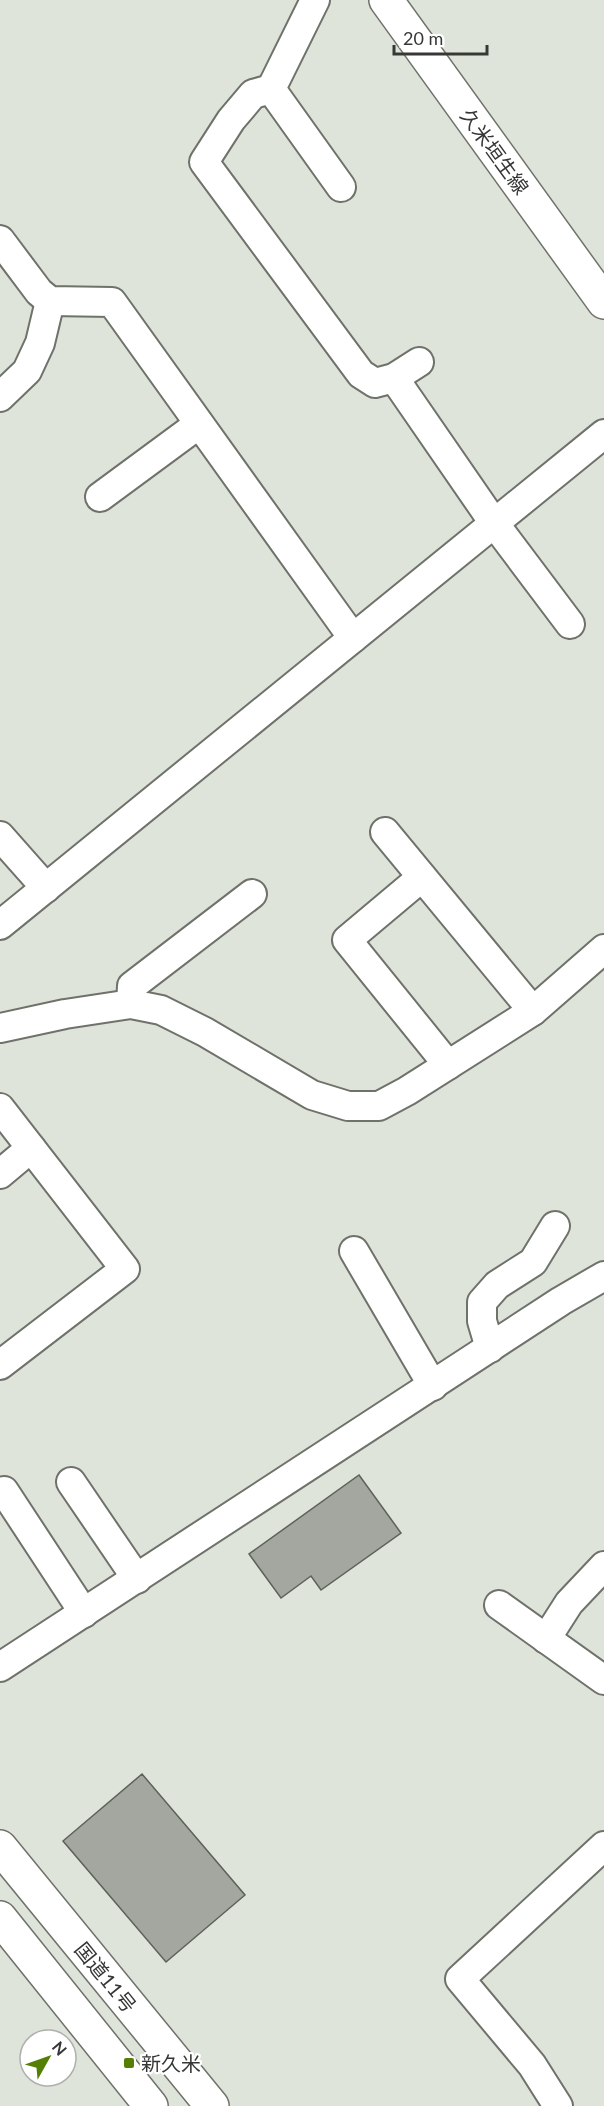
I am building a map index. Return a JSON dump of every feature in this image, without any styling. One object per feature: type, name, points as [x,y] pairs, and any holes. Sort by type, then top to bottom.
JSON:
[{"type":"main road","name":"久米垣生線","points":[[386,0],[604,302]]},
{"type":"main road","name":"国道11号","points":[[0,1847],[213,2106]]},
{"type":"main road","points":[[0,1918],[150,2106]]},
{"type":"street","points":[[315,0],[271,89],[253,94],[231,120],[204,162],[361,374],[375,383],[394,378],[419,362]]},
{"type":"street","points":[[271,89],[341,187]]},
{"type":"street","points":[[2,246],[39,292],[50,301],[112,302],[353,638]]},
{"type":"street","points":[[0,397],[27,371],[40,343],[50,301]]},
{"type":"street","points":[[394,378],[494,523],[570,624]]},
{"type":"street","points":[[100,497],[199,424]]},
{"type":"street","points":[[0,925],[604,434]]},
{"type":"street","points":[[385,832],[533,1011]]},
{"type":"street","points":[[0,836],[46,888]]},
{"type":"street","points":[[422,878],[347,940],[448,1065]]},
{"type":"street","points":[[131,1004],[132,986],[252,894]]},
{"type":"street","points":[[0,1028],[65,1014],[131,1004],[162,1010],[206,1032],[312,1095],[348,1106],[379,1106],[533,1011],[604,949]]},
{"type":"street","points":[[0,1108],[125,1269],[1,1362]]},
{"type":"street","points":[[0,1174],[31,1148]]},
{"type":"street","points":[[490,1348],[482,1321],[482,1302],[497,1285],[533,1262],[555,1226]]},
{"type":"street","points":[[354,1251],[432,1386]]},
{"type":"street","points":[[0,1667],[561,1301],[604,1276]]},
{"type":"street","points":[[70,1482],[137,1578]]},
{"type":"street","points":[[4,1491],[84,1613]]},
{"type":"street","points":[[546,1639],[569,1603],[604,1566]]},
{"type":"street","points":[[499,1605],[604,1680]]},
{"type":"street","points":[[558,2106],[532,2065],[460,1978],[604,1845]]},
{"type":"building","points":[[359,1475],[401,1533],[321,1590],[311,1576],[281,1598],[249,1554]]},
{"type":"building","points":[[142,1774],[245,1895],[166,1962],[63,1841]]},
{"type":"place","name":"新久米","points":[[129,2063]]}]
